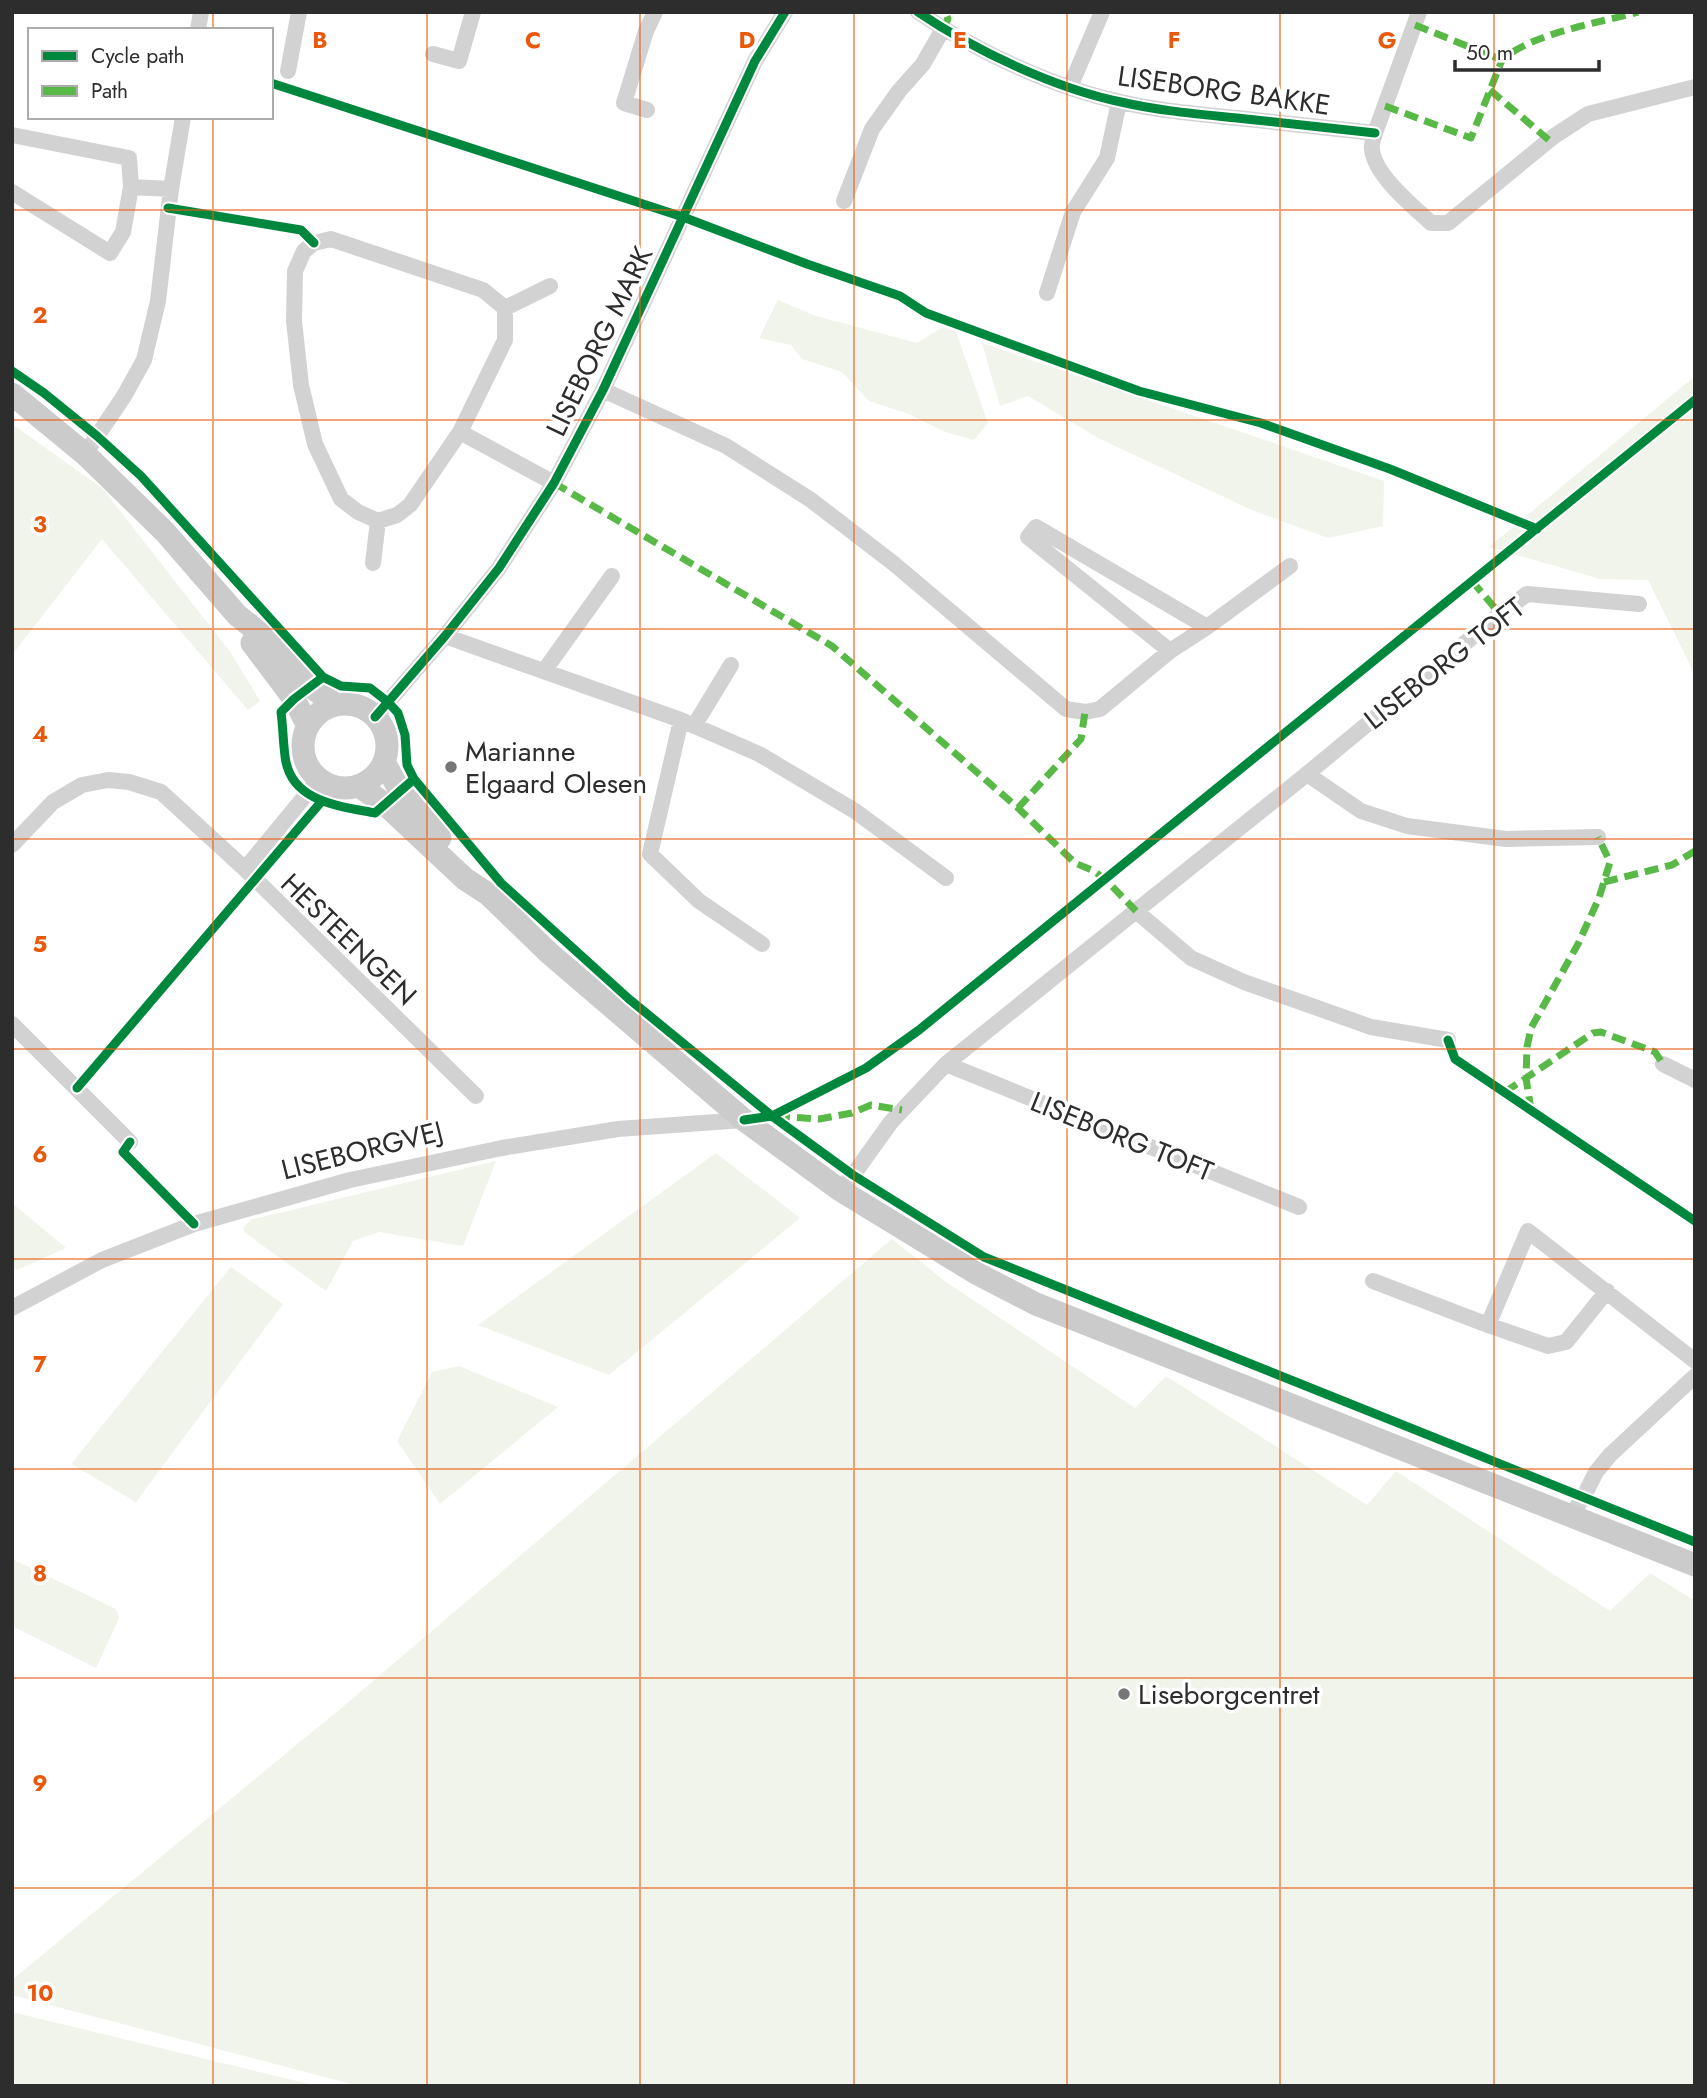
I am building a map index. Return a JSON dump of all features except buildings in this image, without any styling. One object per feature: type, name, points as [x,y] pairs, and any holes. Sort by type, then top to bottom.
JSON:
[{"type":"street","points":[[288,72],[299,12]]},
{"type":"street","points":[[433,54],[459,61],[472,12]]},
{"type":"street","points":[[647,110],[624,103],[646,31],[655,12]]},
{"type":"street","name":"LISEBORG MARK","points":[[375,717],[499,568],[554,483],[603,390],[755,61],[785,12]]},
{"type":"street","name":"LISEBORG BAKKE","points":[[918,12],[943,29],[1002,60],[1070,87],[1119,102],[1172,111],[1375,132]]},
{"type":"street","points":[[1070,87],[1102,12]]},
{"type":"street","points":[[1419,12],[1375,132],[1372,149],[1380,170],[1431,223],[1448,223],[1488,193],[1553,137],[1588,114],[1695,87]]},
{"type":"street","points":[[844,201],[872,129],[899,91],[923,64],[943,29]]},
{"type":"street","name":"LISEBORG BAKKE","points":[[1047,293],[1073,212],[1107,158],[1119,102]]},
{"type":"street","points":[[85,454],[124,396],[144,360],[158,301],[183,119]]},
{"type":"street","points":[[12,135],[130,158],[131,187],[123,232],[110,253],[12,192]]},
{"type":"street","points":[[131,187],[171,190]]},
{"type":"street","points":[[331,239],[483,290],[505,308],[505,340],[460,432],[410,505],[397,515],[378,521],[358,512],[341,499],[315,444],[300,385],[294,321],[295,271],[304,251],[314,243],[331,239]]},
{"type":"street","points":[[505,308],[550,286]]},
{"type":"street","name":"LISEBORG MARK","points":[[603,390],[726,446],[811,500],[893,562],[1066,709],[1085,712],[1100,709],[1170,651],[1290,566]]},
{"type":"street","points":[[12,394],[85,454],[165,531],[237,615],[262,635],[311,687],[336,705]]},
{"type":"street","points":[[460,432],[554,483]]},
{"type":"street","points":[[373,562],[378,521]]},
{"type":"street","points":[[1170,651],[1028,537],[1036,527],[1207,627]]},
{"type":"street","points":[[544,671],[612,576]]},
{"type":"street","name":"LISEBORG TOFT","points":[[840,1190],[891,1122],[946,1064],[1527,594],[1639,604]]},
{"type":"street","points":[[237,615],[252,642],[294,699],[308,726]]},
{"type":"street","points":[[445,636],[688,722],[759,754],[855,811],[946,878]]},
{"type":"street","points":[[731,665],[688,722],[650,854],[699,901],[762,944]]},
{"type":"street","points":[[336,705],[350,705],[375,717],[386,738],[387,751],[378,773],[359,786],[345,788],[331,786],[319,779],[309,768],[304,755],[303,740],[315,717],[336,705]]},
{"type":"street","points":[[384,762],[400,791],[472,872],[488,894]]},
{"type":"street","points":[[1307,774],[1361,811],[1407,826],[1506,839],[1598,837]]},
{"type":"street","name":"HESTEENGEN","points":[[245,869],[319,779]]},
{"type":"street","name":"HESTEENGEN","points":[[12,845],[53,802],[82,785],[108,780],[129,782],[161,792],[245,869],[476,1096]]},
{"type":"street","points":[[359,786],[386,804],[466,879],[488,894],[549,953],[744,1120],[840,1190],[976,1273],[1036,1304],[1695,1565]]},
{"type":"street","points":[[1136,911],[1191,958],[1244,982],[1371,1027],[1448,1041]]},
{"type":"street","points":[[12,1024],[130,1142]]},
{"type":"street","name":"LISEBORG TOFT","points":[[946,1064],[1299,1207]]},
{"type":"street","points":[[1663,1064],[1695,1080]]},
{"type":"street","name":"LISEBORGVEJ","points":[[12,1308],[102,1260],[194,1224],[351,1181],[502,1148],[618,1129],[744,1120]]},
{"type":"street","points":[[1488,1325],[1528,1231],[1695,1361]]},
{"type":"street","points":[[1373,1281],[1548,1346],[1566,1342],[1606,1291]]},
{"type":"street","points":[[1571,1515],[1596,1472],[1611,1455],[1695,1376]]},
{"type":"shaded area","points":[[778,300],[816,316],[917,343],[943,327],[956,332],[988,423],[974,440],[945,432],[909,414],[869,401],[842,372],[802,359],[791,345],[759,338]]},
{"type":"shaded area","points":[[982,343],[1384,481],[1383,526],[1328,538],[1254,511],[1098,438],[1028,396],[1000,406]]},
{"type":"shaded area","points":[[1695,376],[1695,675],[1648,580],[1600,579],[1489,547]]},
{"type":"shaded area","points":[[12,424],[102,488],[231,653],[260,701],[248,710],[102,539],[12,655]]},
{"type":"shaded area","points":[[716,1153],[800,1218],[609,1375],[478,1325]]},
{"type":"shaded area","points":[[496,1161],[463,1246],[379,1232],[353,1241],[326,1291],[244,1232],[244,1227],[250,1220]]},
{"type":"shaded area","points":[[12,1203],[66,1248],[17,1270],[12,1267]]},
{"type":"shaded area","name":"Liseborgcentret","points":[[892,1239],[946,1282],[1135,1408],[1166,1376],[1367,1505],[1396,1471],[1610,1611],[1650,1573],[1695,1601],[1695,2086],[359,2086],[12,1995],[12,1980],[352,1699]]},
{"type":"shaded area","points":[[231,1267],[283,1304],[136,1502],[71,1464]]},
{"type":"shaded area","points":[[459,1366],[558,1407],[440,1504],[397,1441],[432,1372]]},
{"type":"shaded area","points":[[12,1559],[116,1609],[119,1618],[96,1668],[12,1626]]},
{"type":"shaded area","points":[[12,2012],[317,2086],[12,2086]]},
{"type":"marked path","points":[[943,29],[948,19],[945,12]]},
{"type":"marked path","points":[[1385,106],[1471,138],[1502,60],[1530,43],[1548,36],[1638,12]]},
{"type":"marked path","points":[[1415,25],[1502,60]]},
{"type":"marked path","points":[[1490,90],[1550,141]]},
{"type":"marked path","points":[[554,483],[832,646],[1018,808],[1075,863],[1094,871],[1106,880],[1136,911]]},
{"type":"marked path","points":[[1472,581],[1500,614]]},
{"type":"marked path","points":[[1018,808],[1081,739],[1085,712]]},
{"type":"marked path","points":[[1531,1110],[1526,1078],[1531,1028],[1578,944],[1599,898],[1610,862],[1598,837]]},
{"type":"marked path","points":[[1604,882],[1672,865],[1695,851]]},
{"type":"marked path","points":[[1505,1092],[1593,1033],[1601,1032],[1655,1052],[1663,1064]]},
{"type":"marked path","points":[[776,1116],[819,1119],[852,1113],[871,1105],[902,1110]]},
{"type":"cycle path","points":[[375,717],[499,568],[554,483],[603,390],[755,61],[785,12]]},
{"type":"cycle path","points":[[918,12],[1015,66],[1095,96],[1165,110],[1375,133]]},
{"type":"cycle path","points":[[273,84],[683,217],[900,296],[926,313],[1139,391],[1261,423],[1390,469],[1537,529]]},
{"type":"cycle path","points":[[168,208],[301,230],[314,243]]},
{"type":"cycle path","points":[[12,371],[97,436],[141,476],[323,677]]},
{"type":"cycle path","points":[[744,1120],[772,1116],[866,1068],[919,1030],[1695,400]]},
{"type":"cycle path","points":[[323,677],[341,686],[370,688],[398,713],[405,735],[407,765],[414,779],[375,813],[318,799],[296,783],[289,771],[281,712],[323,677]]},
{"type":"cycle path","points":[[414,779],[501,883],[629,999],[772,1116],[853,1175],[984,1257],[1695,1542]]},
{"type":"cycle path","points":[[77,1088],[321,802]]},
{"type":"cycle path","points":[[1448,1040],[1455,1059],[1695,1221]]},
{"type":"cycle path","points":[[130,1142],[123,1152],[194,1224]]},
{"type":"place","name":"Marianne Elgaard Olesen","points":[[451,767]]},
{"type":"place","name":"Liseborgcentret","points":[[1124,1694]]}]
